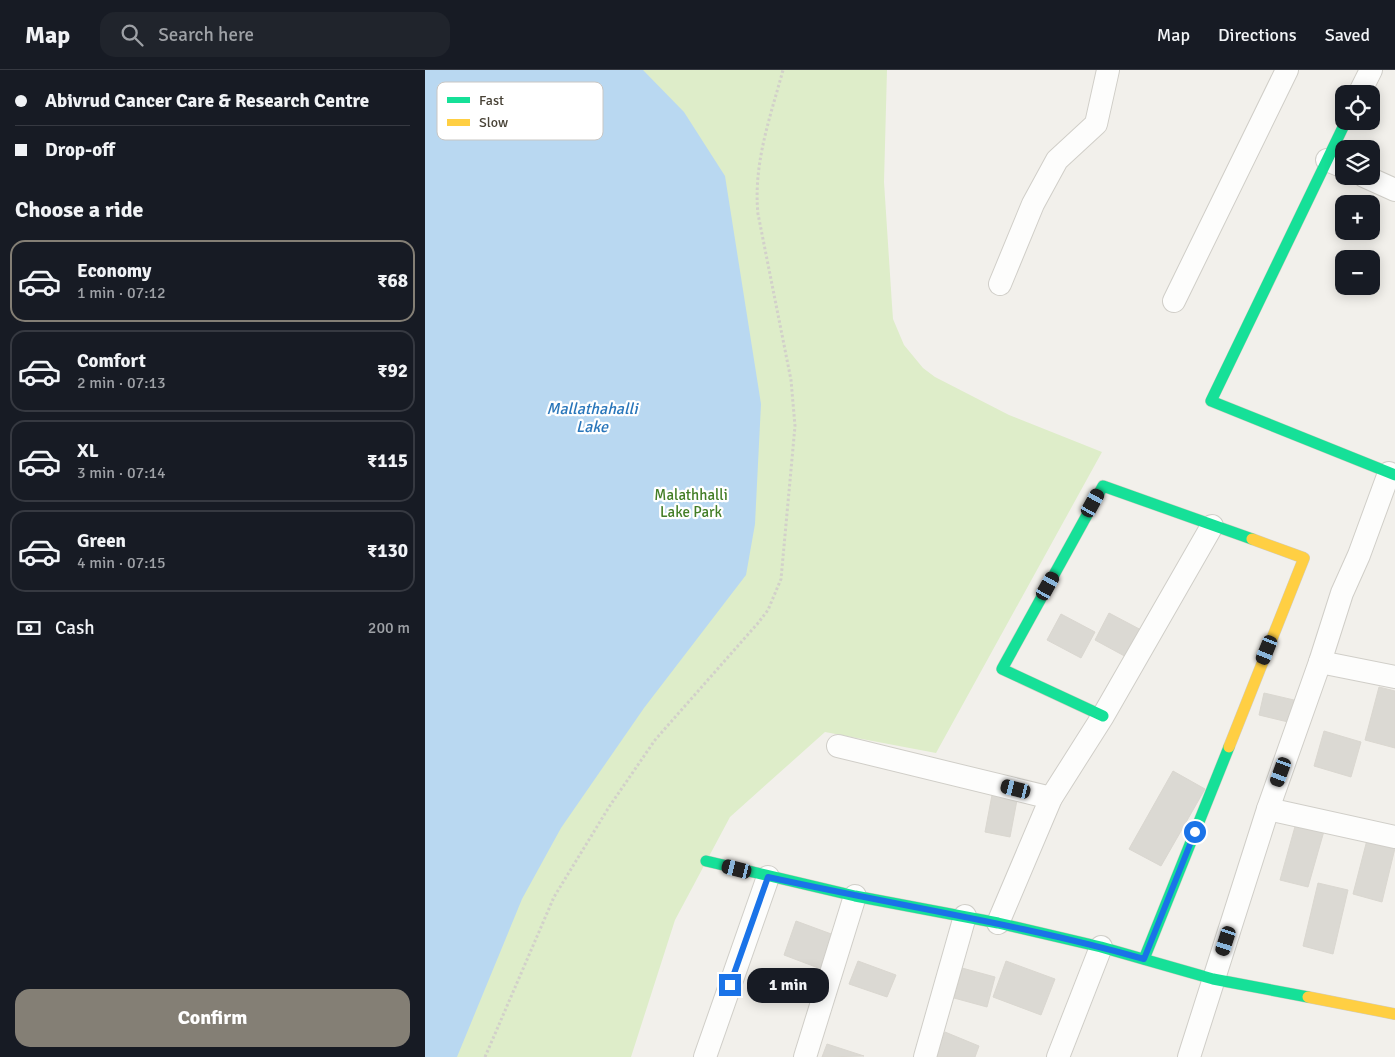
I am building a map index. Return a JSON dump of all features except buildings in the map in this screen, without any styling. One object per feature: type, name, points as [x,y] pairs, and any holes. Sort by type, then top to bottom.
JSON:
[{"type":"street","points":[[1000,284],[1033,204],[1057,160],[1095,124],[1108,70]]},
{"type":"street","points":[[1174,301],[1287,70]]},
{"type":"street","points":[[1364,85],[1371,70]]},
{"type":"street","points":[[1189,1057],[1268,809],[1320,662],[1342,593],[1392,474],[1211,401],[1335,164]]},
{"type":"street","points":[[1380,183],[1395,190]]},
{"type":"street","points":[[1103,716],[1002,669],[1103,486],[1304,558],[1144,959]]},
{"type":"street","points":[[998,923],[1051,798],[1103,716],[1212,526]]},
{"type":"street","points":[[1320,662],[1395,677]]},
{"type":"street","points":[[838,746],[1051,798]]},
{"type":"street","points":[[1268,809],[1395,837]]},
{"type":"street","points":[[706,861],[855,896],[998,923],[1101,947],[1213,979],[1395,1014]]},
{"type":"street","points":[[705,1057],[768,877]]},
{"type":"street","points":[[805,1057],[855,896]]},
{"type":"street","points":[[925,1057],[965,916]]},
{"type":"street","points":[[1058,1057],[1101,947]]},
{"type":"path","points":[[485,1057],[554,897],[609,806],[655,740],[768,610],[781,580],[794,446],[794,406],[759,214],[756,183],[762,147],[783,70]]},
{"type":"green space","name":"Malathhalli Lake Park","points":[[425,70],[887,70],[884,182],[893,319],[904,345],[923,368],[935,377],[1009,415],[1102,452],[936,753],[825,732],[730,817],[675,920],[631,1057],[425,1057]]},
{"type":"water","name":"Mallathahalli Lake","points":[[425,70],[643,70],[684,112],[725,176],[761,404],[755,524],[746,575],[644,708],[561,828],[522,899],[457,1057],[425,1057]]},
{"type":"traffic: fast","points":[[1342,130],[1211,401],[1395,475]]},
{"type":"traffic: fast","points":[[1103,716],[1002,669],[1103,486],[1252,539]]},
{"type":"traffic: fast","points":[[1144,959],[1229,747]]},
{"type":"traffic: fast","points":[[706,861],[855,896],[998,923],[1101,947],[1213,979],[1308,997]]},
{"type":"traffic: slow","points":[[1229,747],[1304,558],[1252,539]]},
{"type":"traffic: slow","points":[[1308,997],[1395,1014]]},
{"type":"route","points":[[730,985],[768,877],[855,896],[998,923],[1144,959],[1195,832]]}]
